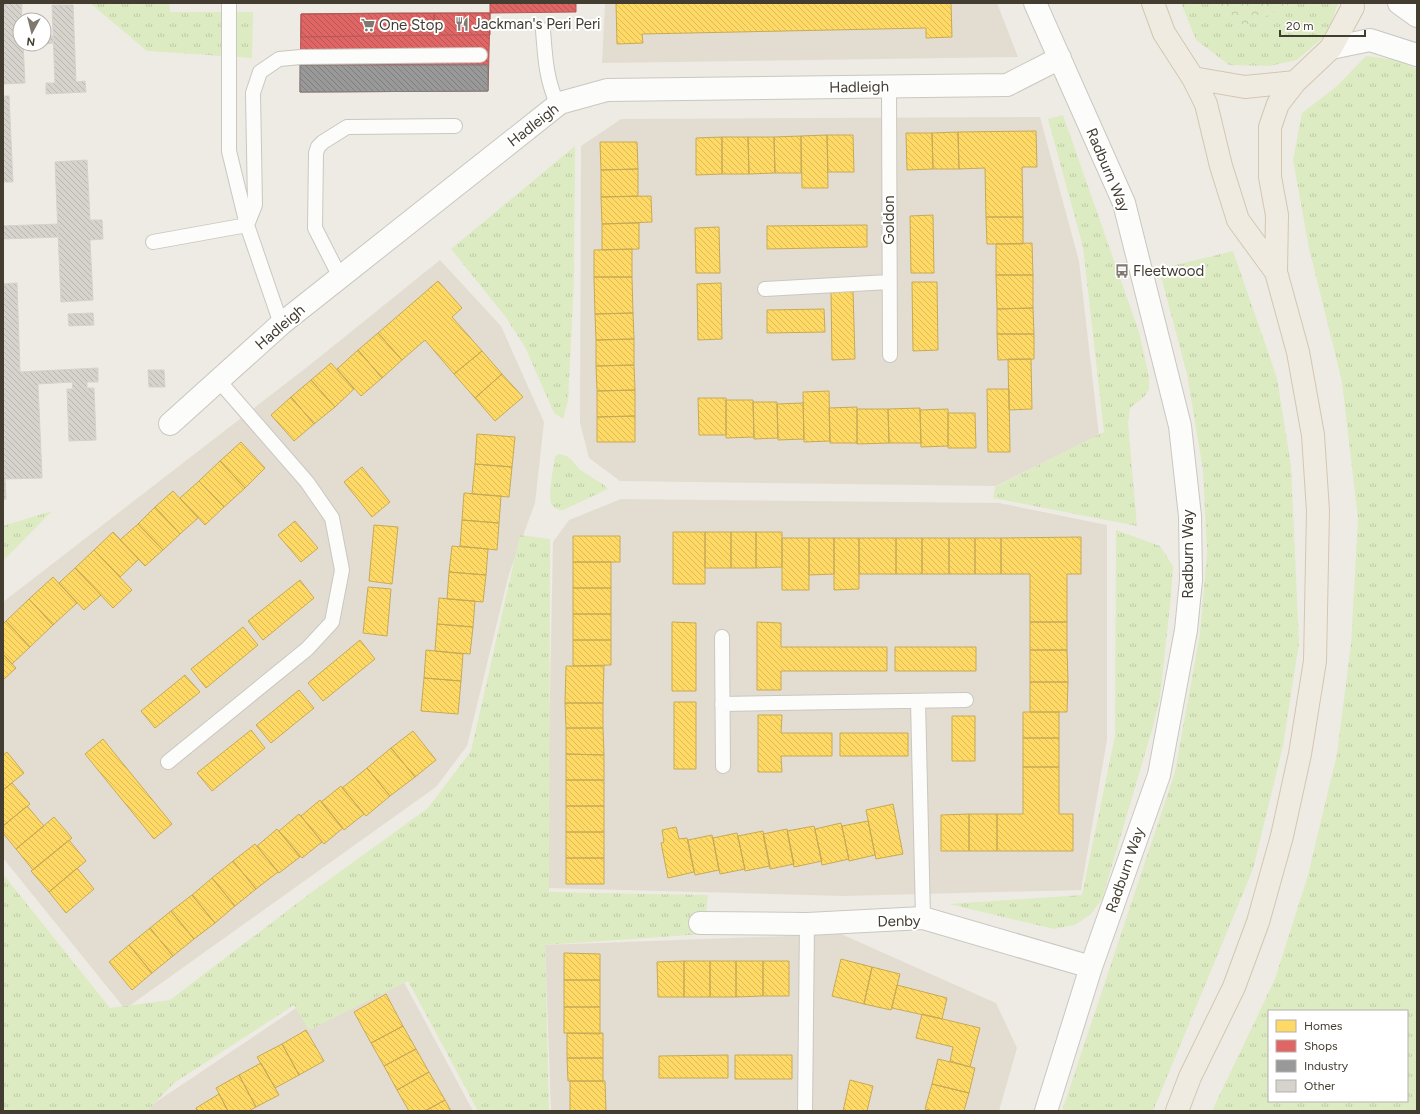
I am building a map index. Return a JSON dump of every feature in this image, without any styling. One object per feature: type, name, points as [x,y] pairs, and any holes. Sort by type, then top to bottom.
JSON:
[{"type":"main road","points":[[1153,3],[1164,33],[1193,78],[1206,104],[1221,166],[1238,220],[1276,272]]},
{"type":"main road","points":[[1177,1111],[1190,1077],[1234,987],[1258,922],[1282,836],[1297,769],[1314,661],[1318,511],[1314,435],[1298,352],[1276,272],[1277,215],[1270,176],[1270,127],[1278,104],[1295,82],[1331,48],[1353,7],[1352,3]]},
{"type":"main road","points":[[1193,78],[1245,87],[1295,82]]},
{"type":"street","name":"Radburn Way","points":[[1035,3],[1124,203],[1180,426],[1190,516],[1191,580],[1186,630],[1159,775],[1091,967],[1046,1111]]},
{"type":"street","points":[[1399,3],[1417,16]]},
{"type":"street","points":[[1331,48],[1370,40],[1417,55]]},
{"type":"street","name":"Hadleigh","points":[[170,424],[280,324],[560,103],[608,90],[1007,85],[1060,58]]},
{"type":"street","name":"Denby","points":[[700,924],[807,924],[923,918],[1091,967]]},
{"type":"lane","points":[[229,3],[229,151],[247,225],[280,324]]},
{"type":"lane","points":[[543,30],[546,68],[550,87],[557,103],[560,103]]},
{"type":"lane","points":[[247,225],[255,205],[253,93],[260,72],[279,59],[301,57],[480,55]]},
{"type":"lane","name":"Goldon","points":[[889,86],[890,354]]},
{"type":"lane","points":[[340,277],[315,228],[316,153],[318,147],[323,142],[347,127],[455,126]]},
{"type":"lane","points":[[152,242],[247,225]]},
{"type":"lane","points":[[765,289],[889,282]]},
{"type":"lane","points":[[168,762],[312,644],[332,622],[342,570],[332,518],[307,482],[219,381]]},
{"type":"lane","points":[[722,637],[723,766]]},
{"type":"lane","points":[[722,704],[966,700]]},
{"type":"lane","points":[[918,701],[923,918]]},
{"type":"lane","points":[[805,1111],[807,924]]},
{"type":"shaded area","points":[[605,3],[997,3],[1018,57],[602,63]]},
{"type":"shaded area","points":[[1040,117],[1079,261],[1099,435],[996,486],[620,481],[589,458],[580,423],[581,146],[621,119]]},
{"type":"shaded area","points":[[440,260],[501,326],[544,422],[535,503],[509,574],[467,746],[436,787],[125,1009],[3,858],[3,602],[311,364]]},
{"type":"shaded area","points":[[621,499],[999,503],[1107,525],[1107,740],[1081,890],[845,896],[546,888],[553,542],[569,520]]},
{"type":"shaded area","points":[[841,934],[996,1003],[1017,1048],[999,1111],[551,1111],[545,945]]},
{"type":"shaded area","points":[[404,982],[473,1111],[147,1111],[156,1102],[317,994]]},
{"type":"green space","points":[[90,3],[169,3],[170,12],[253,12],[252,58],[147,51]]},
{"type":"green space","points":[[1181,3],[1213,3],[1242,28],[1292,3],[1338,3],[1327,34],[1297,60],[1269,66],[1229,65],[1196,40]]},
{"type":"green space","points":[[1213,3],[1292,3],[1242,28]]},
{"type":"green space","points":[[1366,56],[1397,60],[1417,69],[1417,1111],[1212,1111],[1275,979],[1308,875],[1337,754],[1351,644],[1358,519],[1342,382],[1309,248],[1293,160],[1302,113],[1337,86]]},
{"type":"green space","points":[[1063,115],[1139,332],[1149,377],[1149,389],[1144,397],[1130,408],[1128,423],[1137,526],[993,498],[995,487],[1104,432],[1083,247],[1048,119]]},
{"type":"green space","points":[[575,146],[574,281],[568,401],[563,419],[554,413],[525,347],[505,316],[451,249]]},
{"type":"green space","points":[[1233,251],[1277,378],[1291,466],[1299,643],[1283,746],[1253,869],[1153,1111],[1062,1111],[1175,772],[1200,634],[1207,552],[1203,470],[1187,374],[1159,269]]},
{"type":"green space","points":[[559,454],[571,459],[580,470],[608,489],[563,510],[554,507],[551,501],[550,489],[555,456]]},
{"type":"green space","points":[[52,511],[3,561],[3,526]]},
{"type":"green space","points":[[1116,530],[1160,546],[1173,566],[1160,697],[1152,730],[1102,899],[1091,914],[1075,925],[1054,929],[949,904],[1082,895],[1115,736]]},
{"type":"green space","points":[[520,535],[550,539],[549,892],[708,895],[704,934],[545,945],[549,1111],[478,1111],[408,981],[309,1030],[294,1005],[174,1083],[147,1111],[3,1111],[3,874],[110,1008],[170,1000],[316,889],[428,808],[471,751]]},
{"type":"building: Homes","points":[[616,3],[951,3],[952,37],[926,38],[926,28],[642,34],[643,43],[617,44]]},
{"type":"building: Homes","points":[[1036,131],[1037,167],[1022,167],[1023,217],[986,217],[985,168],[959,169],[958,132]]},
{"type":"building: Homes","points":[[958,132],[959,169],[933,169],[932,133]]},
{"type":"building: Homes","points":[[906,133],[932,133],[933,169],[907,170]]},
{"type":"building: Homes","points":[[827,135],[828,188],[802,188],[801,136]]},
{"type":"building: Homes","points":[[827,135],[853,135],[854,172],[828,172]]},
{"type":"building: Homes","points":[[801,136],[801,173],[775,173],[774,137]]},
{"type":"building: Homes","points":[[722,137],[722,174],[696,175],[696,138]]},
{"type":"building: Homes","points":[[722,137],[748,137],[749,174],[722,174]]},
{"type":"building: Homes","points":[[748,137],[774,137],[775,173],[749,174]]},
{"type":"building: Homes","points":[[600,142],[637,142],[638,169],[601,170]]},
{"type":"building: Homes","points":[[638,169],[638,196],[601,197],[601,170]]},
{"type":"building: Homes","points":[[651,196],[652,222],[602,224],[601,197]]},
{"type":"building: Homes","points":[[933,215],[934,273],[911,273],[910,216]]},
{"type":"building: Homes","points":[[986,217],[1023,217],[1023,244],[987,244]]},
{"type":"building: Homes","points":[[639,223],[639,249],[602,250],[602,224]]},
{"type":"building: Homes","points":[[867,225],[867,247],[767,249],[767,226]]},
{"type":"building: Homes","points":[[719,227],[720,273],[696,273],[695,228]]},
{"type":"building: Homes","points":[[1032,243],[1033,275],[996,275],[996,244]]},
{"type":"building: Homes","points":[[632,249],[632,277],[594,277],[594,250]]},
{"type":"building: Homes","points":[[996,275],[1033,275],[1033,308],[997,309]]},
{"type":"building: Homes","points":[[594,277],[632,277],[633,313],[595,314]]},
{"type":"building: Homes","points":[[438,281],[462,308],[452,317],[482,351],[454,374],[425,340],[402,360],[378,333]]},
{"type":"building: Homes","points":[[912,282],[937,282],[938,350],[913,351]]},
{"type":"building: Homes","points":[[721,283],[722,339],[698,340],[697,284]]},
{"type":"building: Homes","points":[[831,291],[853,291],[855,359],[832,360]]},
{"type":"building: Homes","points":[[1033,308],[1034,334],[997,334],[997,309]]},
{"type":"building: Homes","points":[[824,309],[825,332],[767,333],[767,310]]},
{"type":"building: Homes","points":[[633,313],[634,339],[596,340],[595,314]]},
{"type":"building: Homes","points":[[378,333],[402,360],[382,378],[358,350]]},
{"type":"building: Homes","points":[[997,334],[1034,334],[1034,359],[998,360]]},
{"type":"building: Homes","points":[[634,339],[634,365],[596,366],[596,340]]},
{"type":"building: Homes","points":[[358,350],[382,378],[361,396],[337,369]]},
{"type":"building: Homes","points":[[482,351],[502,374],[475,398],[454,374]]},
{"type":"building: Homes","points":[[1008,359],[1031,359],[1032,409],[1009,410]]},
{"type":"building: Homes","points":[[331,363],[354,389],[335,407],[311,380]]},
{"type":"building: Homes","points":[[634,365],[635,390],[597,391],[596,366]]},
{"type":"building: Homes","points":[[502,374],[523,397],[495,421],[475,398]]},
{"type":"building: Homes","points":[[311,380],[335,407],[314,424],[291,397]]},
{"type":"building: Homes","points":[[987,389],[1009,389],[1010,452],[988,452]]},
{"type":"building: Homes","points":[[635,390],[635,416],[597,417],[597,391]]},
{"type":"building: Homes","points":[[829,391],[830,441],[804,442],[803,392]]},
{"type":"building: Homes","points":[[291,397],[314,424],[294,441],[271,415]]},
{"type":"building: Homes","points":[[698,398],[726,398],[726,435],[699,435]]},
{"type":"building: Homes","points":[[726,400],[753,400],[754,437],[726,438]]},
{"type":"building: Homes","points":[[753,402],[777,402],[778,438],[754,439]]},
{"type":"building: Homes","points":[[803,403],[804,439],[778,440],[777,404]]},
{"type":"building: Homes","points":[[857,407],[857,443],[830,443],[829,408]]},
{"type":"building: Homes","points":[[920,408],[921,443],[889,443],[888,409]]},
{"type":"building: Homes","points":[[857,409],[888,409],[889,443],[857,444]]},
{"type":"building: Homes","points":[[948,409],[948,446],[921,447],[920,410]]},
{"type":"building: Homes","points":[[948,413],[975,413],[976,448],[948,448]]},
{"type":"building: Homes","points":[[635,416],[635,442],[597,442],[597,417]]},
{"type":"building: Homes","points":[[477,434],[515,437],[512,467],[475,464]]},
{"type":"building: Homes","points":[[241,442],[265,468],[245,488],[220,461]]},
{"type":"building: Homes","points":[[220,461],[245,488],[224,507],[199,481]]},
{"type":"building: Homes","points":[[475,464],[512,467],[509,497],[472,494]]},
{"type":"building: Homes","points":[[362,467],[390,502],[372,517],[344,482]]},
{"type":"building: Homes","points":[[199,481],[224,507],[205,525],[180,498]]},
{"type":"building: Homes","points":[[173,491],[198,518],[180,534],[155,507]]},
{"type":"building: Homes","points":[[464,493],[501,496],[499,523],[462,520]]},
{"type":"building: Homes","points":[[155,507],[180,534],[163,550],[138,524]]},
{"type":"building: Homes","points":[[462,520],[499,523],[497,550],[460,546]]},
{"type":"building: Homes","points":[[295,521],[318,548],[301,562],[278,535]]},
{"type":"building: Homes","points":[[138,524],[163,550],[145,566],[120,540]]},
{"type":"building: Homes","points":[[374,525],[398,527],[392,584],[369,581]]},
{"type":"building: Homes","points":[[113,532],[139,559],[120,577],[94,550]]},
{"type":"building: Homes","points":[[673,532],[705,532],[705,584],[673,584]]},
{"type":"building: Homes","points":[[705,532],[731,532],[731,568],[705,568]]},
{"type":"building: Homes","points":[[731,532],[756,532],[756,568],[731,568]]},
{"type":"building: Homes","points":[[756,532],[782,532],[782,567],[756,568]]},
{"type":"building: Homes","points":[[573,536],[620,536],[620,562],[573,562]]},
{"type":"building: Homes","points":[[1081,537],[1081,574],[1067,574],[1067,622],[1030,622],[1030,574],[1001,574],[1001,538]]},
{"type":"building: Homes","points":[[782,538],[809,538],[809,590],[782,590]]},
{"type":"building: Homes","points":[[809,538],[834,538],[834,574],[809,575]]},
{"type":"building: Homes","points":[[834,538],[859,538],[859,589],[834,590]]},
{"type":"building: Homes","points":[[859,538],[896,538],[896,574],[859,574]]},
{"type":"building: Homes","points":[[896,538],[922,538],[922,574],[896,574]]},
{"type":"building: Homes","points":[[922,538],[949,538],[949,574],[922,574]]},
{"type":"building: Homes","points":[[949,538],[975,538],[975,574],[949,574]]},
{"type":"building: Homes","points":[[975,538],[1001,538],[1001,574],[975,574]]},
{"type":"building: Homes","points":[[452,546],[488,549],[486,575],[449,572]]},
{"type":"building: Homes","points":[[94,550],[132,590],[113,608],[75,568]]},
{"type":"building: Homes","points":[[573,562],[611,562],[611,588],[573,588]]},
{"type":"building: Homes","points":[[75,568],[101,595],[84,610],[59,583]]},
{"type":"building: Homes","points":[[449,572],[486,575],[483,602],[447,599]]},
{"type":"building: Homes","points":[[53,577],[77,603],[53,625],[29,599]]},
{"type":"building: Homes","points":[[300,580],[314,598],[263,640],[248,621]]},
{"type":"building: Homes","points":[[368,587],[391,589],[387,636],[363,633]]},
{"type":"building: Homes","points":[[573,588],[611,588],[611,614],[573,614]]},
{"type":"building: Homes","points":[[439,598],[475,601],[473,627],[437,624]]},
{"type":"building: Homes","points":[[29,599],[53,625],[30,647],[6,621]]},
{"type":"building: Homes","points":[[573,614],[611,614],[611,640],[573,640]]},
{"type":"building: Homes","points":[[6,621],[30,647],[12,664],[3,654],[3,624]]},
{"type":"building: Homes","points":[[672,622],[696,623],[696,691],[672,691]]},
{"type":"building: Homes","points":[[757,622],[781,623],[781,647],[887,647],[887,671],[781,671],[781,690],[757,690]]},
{"type":"building: Homes","points":[[1030,622],[1067,622],[1067,650],[1030,650]]},
{"type":"building: Homes","points":[[437,624],[473,627],[470,654],[435,651]]},
{"type":"building: Homes","points":[[243,627],[258,645],[206,688],[191,669]]},
{"type":"building: Homes","points":[[360,640],[375,659],[323,701],[308,683]]},
{"type":"building: Homes","points":[[573,640],[611,640],[611,665],[573,666]]},
{"type":"building: Homes","points":[[895,647],[976,647],[976,671],[895,671]]},
{"type":"building: Homes","points":[[426,650],[463,654],[461,681],[424,678]]},
{"type":"building: Homes","points":[[1030,650],[1067,650],[1068,682],[1030,682]]},
{"type":"building: Homes","points":[[3,654],[16,668],[3,680]]},
{"type":"building: Homes","points":[[566,666],[604,666],[603,703],[565,703]]},
{"type":"building: Homes","points":[[185,675],[200,692],[155,728],[141,711]]},
{"type":"building: Homes","points":[[424,678],[461,681],[458,714],[421,711]]},
{"type":"building: Homes","points":[[1030,682],[1068,682],[1067,712],[1030,712]]},
{"type":"building: Homes","points":[[299,690],[314,708],[271,743],[256,725]]},
{"type":"building: Homes","points":[[674,702],[696,702],[696,769],[674,769]]},
{"type":"building: Homes","points":[[565,703],[603,703],[603,728],[566,728]]},
{"type":"building: Homes","points":[[1023,712],[1059,712],[1059,738],[1023,738]]},
{"type":"building: Homes","points":[[758,715],[782,715],[781,733],[832,733],[832,756],[781,756],[782,772],[758,772]]},
{"type":"building: Homes","points":[[952,716],[975,716],[975,761],[952,761]]},
{"type":"building: Homes","points":[[566,728],[603,728],[604,755],[566,754]]},
{"type":"building: Homes","points":[[251,730],[265,748],[212,791],[197,773]]},
{"type":"building: Homes","points":[[413,731],[436,760],[415,777],[391,748]]},
{"type":"building: Homes","points":[[840,733],[908,733],[908,756],[840,756]]},
{"type":"building: Homes","points":[[1023,738],[1059,738],[1059,767],[1023,767]]},
{"type":"building: Homes","points":[[103,739],[172,824],[154,839],[85,754]]},
{"type":"building: Homes","points":[[391,748],[415,777],[390,796],[367,768]]},
{"type":"building: Homes","points":[[7,752],[24,773],[3,790],[3,755]]},
{"type":"building: Homes","points":[[566,754],[604,755],[604,780],[566,780]]},
{"type":"building: Homes","points":[[1023,767],[1059,767],[1059,814],[1073,814],[1073,851],[997,851],[997,814],[1023,814]]},
{"type":"building: Homes","points":[[367,768],[390,796],[366,816],[342,788]]},
{"type":"building: Homes","points":[[566,780],[604,780],[604,806],[566,806]]},
{"type":"building: Homes","points":[[12,783],[30,804],[3,826],[3,790]]},
{"type":"building: Homes","points":[[341,786],[364,814],[344,830],[321,802]]},
{"type":"building: Homes","points":[[320,800],[343,828],[324,844],[301,816]]},
{"type":"building: Homes","points":[[893,804],[903,854],[876,859],[866,810]]},
{"type":"building: Homes","points":[[27,806],[44,826],[16,849],[3,833],[3,826]]},
{"type":"building: Homes","points":[[566,806],[604,806],[604,832],[566,832]]},
{"type":"building: Homes","points":[[299,814],[322,842],[302,858],[279,831]]},
{"type":"building: Homes","points":[[969,814],[969,851],[941,851],[941,815]]},
{"type":"building: Homes","points":[[969,814],[997,814],[997,851],[969,851]]},
{"type":"building: Homes","points":[[54,817],[72,838],[33,870],[16,849]]},
{"type":"building: Homes","points":[[868,821],[875,855],[849,861],[842,826]]},
{"type":"building: Homes","points":[[841,823],[849,859],[822,865],[815,829]]},
{"type":"building: Homes","points":[[814,826],[822,861],[794,867],[787,831]]},
{"type":"building: Homes","points":[[676,827],[679,839],[687,838],[694,872],[668,878],[661,843],[664,842],[662,830]]},
{"type":"building: Homes","points":[[277,829],[300,857],[279,873],[257,846]]},
{"type":"building: Homes","points":[[787,829],[794,864],[770,869],[763,834]]},
{"type":"building: Homes","points":[[763,831],[770,866],[745,871],[738,836]]},
{"type":"building: Homes","points":[[566,832],[604,832],[604,858],[566,858]]},
{"type":"building: Homes","points":[[737,833],[745,869],[720,874],[713,838]]},
{"type":"building: Homes","points":[[712,835],[719,870],[695,875],[688,840]]},
{"type":"building: Homes","points":[[69,840],[86,861],[49,892],[31,871]]},
{"type":"building: Homes","points":[[255,844],[278,872],[256,889],[233,861]]},
{"type":"building: Homes","points":[[566,858],[604,858],[604,884],[566,884]]},
{"type":"building: Homes","points":[[233,861],[256,889],[235,906],[212,878]]},
{"type":"building: Homes","points":[[77,868],[94,889],[66,913],[49,892]]},
{"type":"building: Homes","points":[[212,878],[235,906],[215,923],[192,895]]},
{"type":"building: Homes","points":[[192,895],[215,923],[194,939],[171,911]]},
{"type":"building: Homes","points":[[171,911],[194,939],[173,956],[150,928]]},
{"type":"building: Homes","points":[[150,928],[173,956],[152,973],[129,945]]},
{"type":"building: Homes","points":[[129,945],[152,973],[132,990],[109,962]]},
{"type":"building: Homes","points":[[564,953],[600,954],[600,980],[564,980]]},
{"type":"building: Homes","points":[[841,959],[872,967],[864,1004],[832,996]]},
{"type":"building: Homes","points":[[684,961],[710,961],[710,997],[684,997]]},
{"type":"building: Homes","points":[[684,961],[684,997],[658,997],[657,962]]},
{"type":"building: Homes","points":[[710,961],[736,961],[736,997],[710,997]]},
{"type":"building: Homes","points":[[736,961],[763,961],[763,996],[736,997]]},
{"type":"building: Homes","points":[[763,961],[789,961],[789,996],[763,996]]},
{"type":"building: Homes","points":[[872,967],[900,974],[891,1010],[864,1004]]},
{"type":"building: Homes","points":[[564,980],[600,980],[600,1007],[564,1007]]},
{"type":"building: Homes","points":[[897,985],[947,998],[942,1019],[892,1008]]},
{"type":"building: Homes","points":[[386,994],[403,1026],[371,1043],[354,1012]]},
{"type":"building: Homes","points":[[564,1007],[600,1007],[600,1034],[564,1033]]},
{"type":"building: Homes","points":[[922,1014],[980,1028],[970,1067],[950,1061],[953,1047],[916,1038]]},
{"type":"building: Homes","points":[[403,1026],[416,1049],[384,1066],[371,1043]]},
{"type":"building: Homes","points":[[306,1030],[324,1061],[299,1075],[282,1044]]},
{"type":"building: Homes","points":[[567,1033],[603,1033],[603,1058],[567,1058]]},
{"type":"building: Homes","points":[[282,1044],[299,1075],[275,1088],[257,1057]]},
{"type":"building: Homes","points":[[416,1049],[429,1072],[397,1090],[384,1066]]},
{"type":"building: Homes","points":[[728,1055],[728,1078],[659,1078],[659,1056]]},
{"type":"building: Homes","points":[[735,1055],[792,1055],[792,1079],[735,1079]]},
{"type":"building: Homes","points":[[567,1058],[603,1058],[603,1081],[568,1081]]},
{"type":"building: Homes","points":[[938,1059],[975,1068],[969,1093],[932,1084]]},
{"type":"building: Homes","points":[[261,1063],[279,1095],[256,1107],[239,1075]]},
{"type":"building: Homes","points":[[429,1072],[445,1100],[425,1111],[409,1111],[397,1090]]},
{"type":"building: Homes","points":[[239,1075],[256,1107],[249,1111],[228,1111],[216,1088]]},
{"type":"building: Homes","points":[[850,1080],[873,1086],[867,1111],[843,1111]]},
{"type":"building: Homes","points":[[570,1081],[605,1081],[606,1111],[570,1111]]},
{"type":"building: Homes","points":[[932,1084],[969,1093],[964,1111],[933,1111],[925,1109]]},
{"type":"building: Homes","points":[[219,1094],[228,1111],[197,1111],[196,1108]]},
{"type":"building: Homes","points":[[445,1100],[451,1111],[425,1111]]},
{"type":"building: Shops","points":[[490,3],[576,3],[576,12],[490,13]]},
{"type":"building: Shops","name":"One Stop","points":[[434,13],[435,35],[301,37],[301,14]]},
{"type":"building: Shops","name":"Jackman's Peri Peri","points":[[434,13],[490,13],[490,35],[435,35]]},
{"type":"building: Shops","points":[[490,13],[488,91],[300,92],[301,14]]},
{"type":"building: Industry","points":[[300,65],[488,65],[488,91],[300,92]]},
{"type":"building: Other","points":[[3,3],[22,3],[22,12],[12,12],[12,52],[23,52],[25,83],[3,84]]},
{"type":"building: Other","points":[[52,5],[73,5],[76,82],[85,81],[86,92],[46,94],[46,83],[55,83]]},
{"type":"building: Other","points":[[3,96],[9,96],[13,182],[3,182]]},
{"type":"building: Other","points":[[87,160],[90,220],[102,220],[103,239],[90,240],[93,300],[61,302],[55,162]]},
{"type":"building: Other","points":[[58,224],[58,237],[3,239],[3,226]]},
{"type":"building: Other","points":[[17,283],[20,372],[98,368],[98,382],[87,382],[87,388],[94,388],[96,440],[69,441],[67,389],[73,389],[72,382],[38,384],[42,478],[5,479],[6,499],[3,500],[3,284]]},
{"type":"building: Other","points":[[93,313],[94,325],[69,326],[68,314]]},
{"type":"building: Other","points":[[148,370],[164,370],[165,387],[149,387]]},
{"type":"place","name":"Jackman's Peri Peri","points":[[462,24]]},
{"type":"place","name":"One Stop","points":[[368,25]]},
{"type":"place","name":"Fleetwood","points":[[1122,271]]}]
